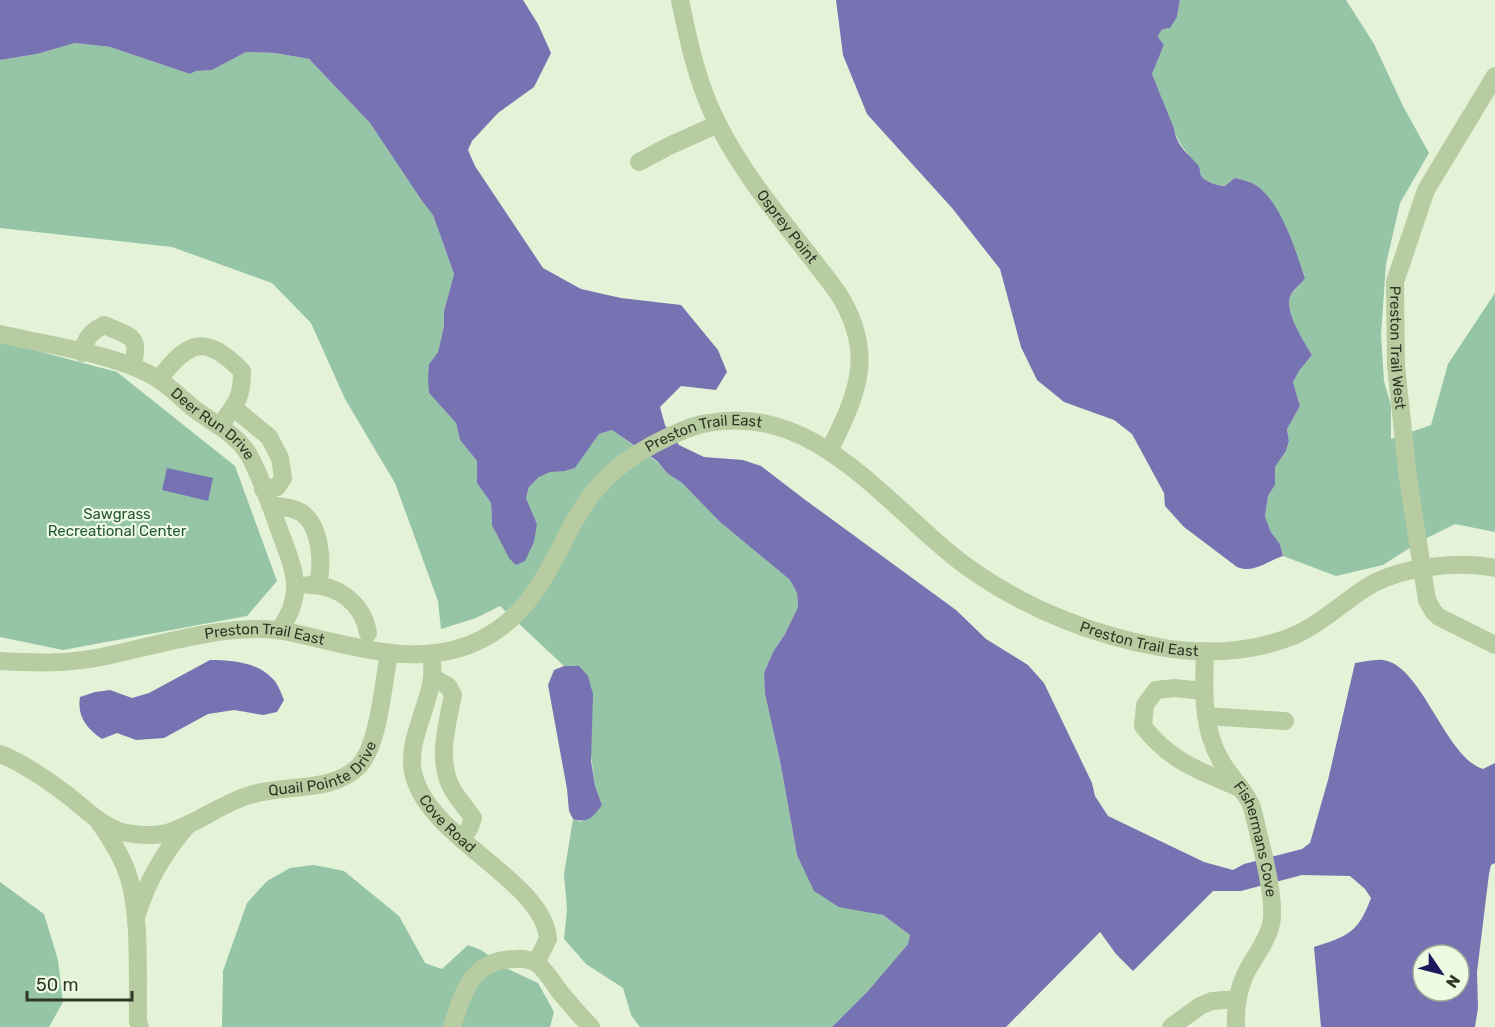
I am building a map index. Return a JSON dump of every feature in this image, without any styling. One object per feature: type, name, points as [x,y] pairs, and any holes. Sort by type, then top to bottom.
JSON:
[{"type":"street","name":"Osprey Point","points":[[680,0],[695,65],[718,124],[736,157],[762,194],[838,293],[855,325],[860,361],[857,386],[849,410],[829,451]]},
{"type":"street","name":"Preston Trail West","points":[[1495,76],[1425,190],[1395,282],[1397,377],[1408,478],[1427,600],[1432,611],[1439,617],[1495,645]]},
{"type":"street","points":[[639,162],[718,124]]},
{"type":"street","points":[[82,352],[92,332],[104,325],[128,336],[135,342],[137,351],[132,366]]},
{"type":"street","name":"Deer Run Drive","points":[[0,334],[82,352],[132,366],[159,379],[197,411],[220,426],[248,454],[267,497],[296,584],[293,605],[288,618],[279,630]]},
{"type":"street","points":[[159,379],[174,360],[190,347],[207,346],[228,357],[242,371],[242,391],[234,408],[220,426]]},
{"type":"street","points":[[234,408],[269,437],[280,458],[283,478],[267,497],[304,514],[312,526],[322,553],[318,584]]},
{"type":"street","name":"Preston Trail East","points":[[0,661],[69,662],[98,658],[199,635],[241,630],[279,630],[389,654],[431,655],[456,650],[479,641],[513,618],[540,587],[585,505],[612,471],[634,454],[670,436],[704,423],[726,420],[753,422],[783,428],[802,435],[855,470],[950,555],[981,577],[1013,596],[1066,620],[1137,642],[1205,651],[1254,647],[1276,642],[1316,624],[1375,583],[1394,576],[1441,565],[1466,564],[1495,568]]},
{"type":"street","points":[[296,584],[318,584],[335,589],[348,597],[359,610],[368,633]]},
{"type":"street","name":"Fishermans Cove","points":[[1205,651],[1204,691],[1206,716],[1212,742],[1221,762],[1243,789],[1252,807],[1273,907],[1268,934],[1245,975],[1238,999],[1236,1027]]},
{"type":"street","name":"Quail Pointe Drive","points":[[0,754],[21,765],[96,818],[120,831],[139,835],[167,833],[251,794],[317,785],[351,772],[368,753],[373,738],[389,654]]},
{"type":"street","name":"Cove Road","points":[[431,655],[432,677],[414,744],[413,773],[421,795],[444,824],[514,885],[543,917],[548,939],[536,963]]},
{"type":"street","points":[[432,677],[448,686],[453,695],[445,735],[444,763],[451,787],[473,818],[469,829],[461,838]]},
{"type":"street","points":[[1204,691],[1173,688],[1156,690],[1144,705],[1143,726],[1155,743],[1183,764],[1243,789]]},
{"type":"street","points":[[1206,716],[1286,721]]},
{"type":"street","name":"Quail Pointe Drive","points":[[96,818],[112,841],[129,878],[136,918]]},
{"type":"street","name":"Quail Pointe Drive","points":[[136,918],[145,890],[160,862],[188,825]]},
{"type":"street","points":[[136,918],[140,1027]]},
{"type":"street","points":[[452,1027],[468,986],[487,964],[502,959],[520,958],[542,967],[560,992],[591,1027]]},
{"type":"street","points":[[1170,1027],[1200,1006],[1212,1001],[1238,999]]},
{"type":"green space","points":[[1180,0],[1346,0],[1374,44],[1403,106],[1429,153],[1400,203],[1386,264],[1381,335],[1384,381],[1391,406],[1391,439],[1431,425],[1448,364],[1495,293],[1495,532],[1455,524],[1419,542],[1383,565],[1336,576],[1283,556],[1280,544],[1265,518],[1268,496],[1275,485],[1275,467],[1286,451],[1289,441],[1287,429],[1300,406],[1293,382],[1312,355],[1296,327],[1289,304],[1291,295],[1305,277],[1284,223],[1257,186],[1235,178],[1227,185],[1221,186],[1202,178],[1200,171],[1179,142],[1152,74],[1164,45],[1157,36],[1159,31],[1177,17]]},
{"type":"green space","points":[[75,43],[110,47],[190,74],[196,71],[212,70],[246,52],[275,53],[309,59],[370,123],[433,215],[454,274],[444,311],[444,326],[438,352],[429,364],[429,393],[456,423],[460,440],[477,461],[477,483],[491,503],[492,525],[537,524],[526,498],[529,487],[539,477],[550,471],[575,468],[599,434],[612,430],[682,483],[720,522],[790,580],[797,593],[798,607],[764,673],[765,694],[797,855],[862,910],[883,915],[910,935],[909,943],[868,991],[832,1027],[640,1027],[631,1015],[623,988],[586,964],[564,939],[567,910],[564,874],[573,819],[581,822],[602,805],[595,786],[579,666],[564,666],[500,606],[476,618],[441,629],[438,601],[395,483],[345,399],[311,323],[272,283],[172,247],[0,228],[0,60],[37,54]]},
{"type":"green space","name":"Sawgrass Recreational Center","points":[[0,341],[117,372],[235,466],[277,581],[247,616],[63,650],[0,637]]},
{"type":"green space","points":[[314,865],[344,871],[399,916],[425,963],[442,969],[468,945],[481,950],[508,969],[538,983],[554,1012],[550,1027],[222,1027],[223,971],[247,903],[267,881],[290,868]]},
{"type":"green space","points":[[0,882],[44,914],[58,960],[63,1002],[49,1027],[0,1027]]},
{"type":"shaded area","points":[[0,0],[523,0],[538,24],[551,53],[534,87],[498,113],[472,141],[468,150],[475,166],[543,268],[581,289],[621,298],[681,305],[718,350],[727,372],[716,390],[681,386],[660,407],[665,425],[679,445],[704,457],[743,460],[761,466],[956,610],[986,639],[1028,665],[1044,683],[1092,783],[1095,796],[1108,816],[1204,862],[1233,870],[1244,864],[1302,849],[1310,843],[1328,780],[1355,663],[1373,660],[1383,660],[1397,666],[1410,677],[1445,731],[1469,761],[1483,769],[1495,763],[1495,863],[1491,865],[1489,874],[1477,972],[1478,1008],[1475,1027],[1321,1027],[1314,947],[1350,932],[1361,919],[1371,898],[1365,889],[1350,876],[1302,875],[1241,891],[1213,891],[1133,971],[1116,954],[1100,932],[1006,1027],[832,1027],[868,991],[908,944],[910,935],[883,915],[839,907],[814,891],[797,855],[765,694],[764,673],[798,607],[797,593],[790,580],[720,522],[657,461],[612,430],[599,434],[575,468],[550,472],[539,477],[529,487],[526,498],[537,524],[534,542],[525,561],[516,565],[509,558],[492,525],[491,503],[477,483],[477,461],[460,440],[456,423],[429,393],[429,364],[438,352],[444,326],[444,311],[454,274],[433,215],[370,123],[309,59],[275,53],[246,52],[212,70],[196,71],[190,74],[110,47],[75,43],[37,54],[0,60]]},
{"type":"shaded area","points":[[836,0],[1180,0],[1177,17],[1170,28],[1162,30],[1158,37],[1164,45],[1152,74],[1177,140],[1198,166],[1203,179],[1224,186],[1235,178],[1255,185],[1266,194],[1287,228],[1305,278],[1291,294],[1289,304],[1296,327],[1312,355],[1293,382],[1300,406],[1287,429],[1289,441],[1286,451],[1275,467],[1275,485],[1268,496],[1265,517],[1271,532],[1280,544],[1283,556],[1255,568],[1237,567],[1184,527],[1165,506],[1164,493],[1132,434],[1114,420],[1064,402],[1037,380],[1021,347],[1000,269],[952,208],[867,114],[843,55]]},
{"type":"shaded area","points":[[167,468],[213,478],[208,501],[162,490]]},
{"type":"shaded area","points":[[210,660],[244,663],[267,673],[276,683],[284,700],[277,712],[263,715],[234,710],[208,714],[164,738],[136,740],[117,733],[102,739],[87,726],[81,716],[80,697],[110,690],[132,698],[149,693]]},
{"type":"shaded area","points":[[564,666],[579,666],[588,676],[593,694],[591,761],[595,786],[602,805],[587,820],[573,819],[569,811],[548,685],[554,670]]}]
